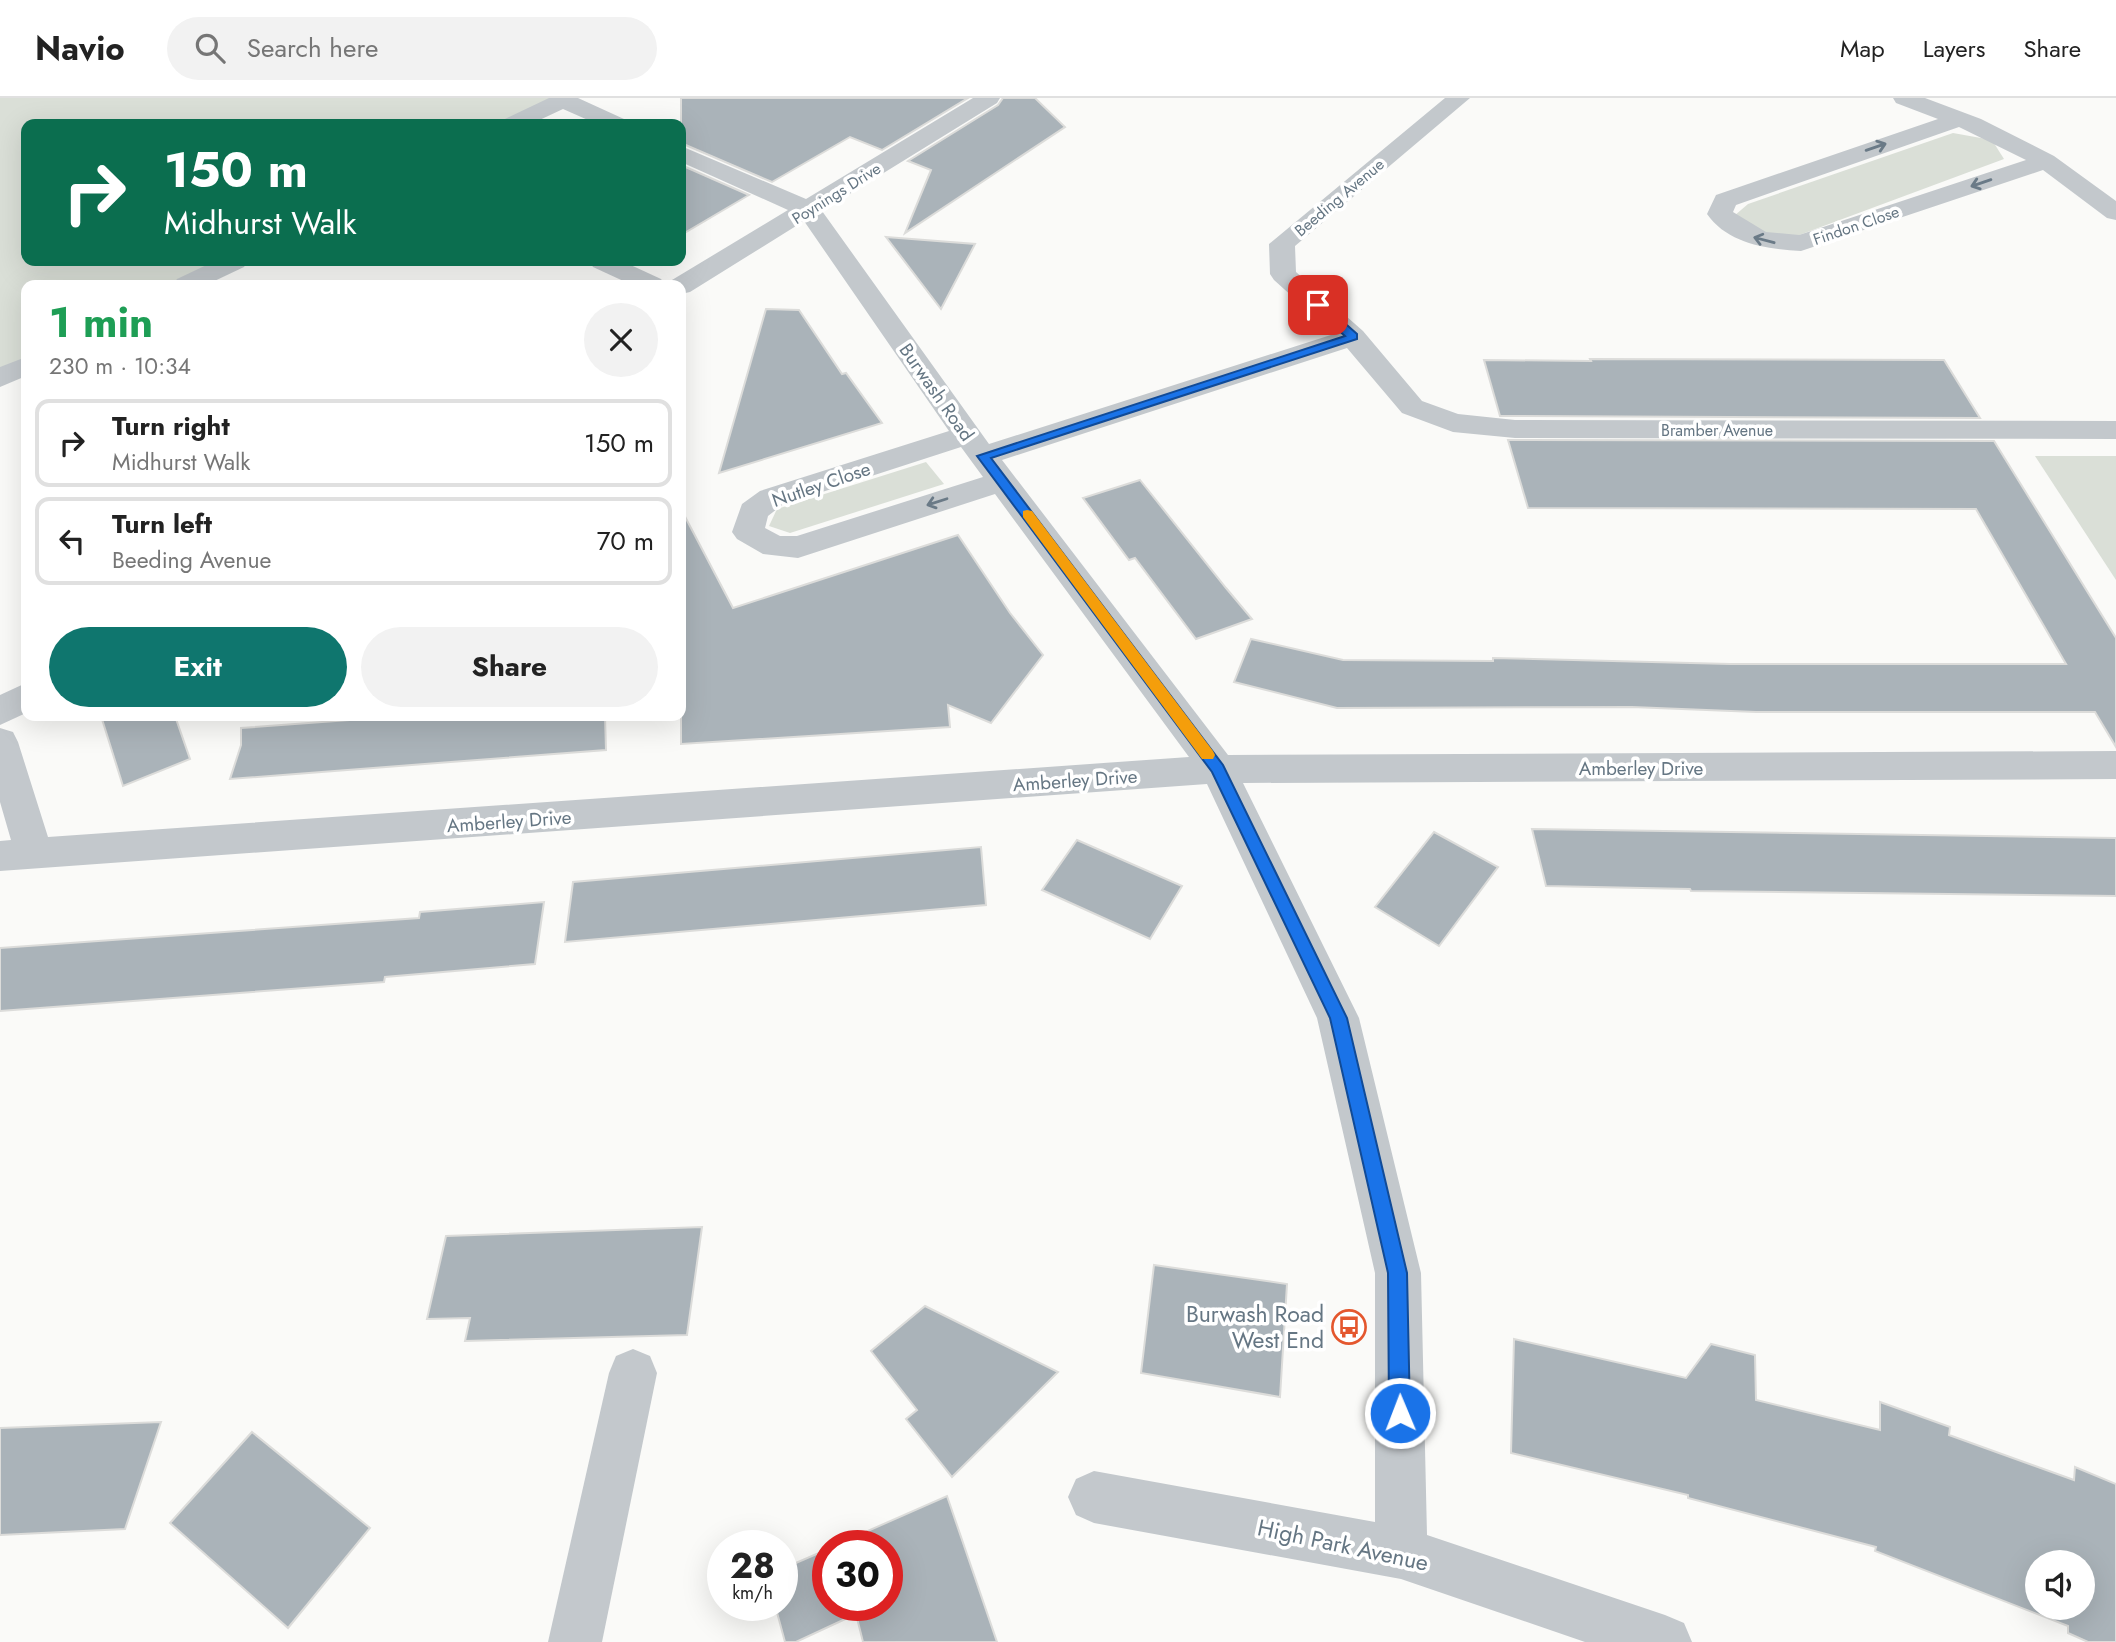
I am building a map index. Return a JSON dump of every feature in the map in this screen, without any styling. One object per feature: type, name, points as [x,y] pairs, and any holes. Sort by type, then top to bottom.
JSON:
[{"type":"street","name":"Poynings Drive","points":[[686,283],[989,98]]},
{"type":"street","name":"Beeding Avenue","points":[[1353,337],[1283,274],[1282,244],[1459,98]]},
{"type":"street","points":[[1905,98],[1959,119],[2046,161],[2116,213]]},
{"type":"street","points":[[523,119],[565,99],[606,119]]},
{"type":"street","name":"Findon Close","points":[[1959,119],[1725,200],[1720,214],[1737,229],[1766,243],[1801,243],[2046,161]]},
{"type":"street","points":[[686,155],[809,210]]},
{"type":"street","name":"Burwash Road","points":[[809,210],[975,446],[1218,769],[1338,1018],[1398,1273],[1401,1553]]},
{"type":"street","points":[[196,280],[225,266]]},
{"type":"street","points":[[612,266],[642,280]]},
{"type":"street","points":[[975,446],[1353,337]]},
{"type":"street","name":"Bramber Avenue","points":[[1353,337],[1412,407],[1453,423],[1516,429],[2116,430]]},
{"type":"street","points":[[0,378],[21,368]]},
{"type":"street","name":"Nutley Close","points":[[975,446],[771,498],[753,511],[748,532],[775,547],[798,547],[1002,481]]},
{"type":"street","points":[[0,712],[21,699]]},
{"type":"street","name":"Amberley Drive","points":[[0,742],[18,855],[1218,769],[2116,765]]},
{"type":"street","points":[[575,1642],[633,1373]]},
{"type":"street","name":"High Park Avenue","points":[[1094,1497],[1401,1553],[1665,1642]]},
{"type":"shaded area","points":[[0,98],[567,98],[526,119],[21,119],[21,266],[237,266],[209,280],[21,280],[21,376],[0,386]]},
{"type":"shaded area","points":[[1953,133],[1992,140],[2004,159],[1794,237],[1767,236],[1734,216],[1748,204]]},
{"type":"shaded area","points":[[2035,456],[2116,456],[2116,580]]},
{"type":"shaded area","points":[[926,462],[944,484],[790,533],[769,526],[777,509]]},
{"type":"building","points":[[681,98],[968,98],[882,150],[850,137],[772,182],[686,145],[686,119],[681,119]]},
{"type":"building","points":[[1003,98],[1035,98],[1065,127],[905,233],[931,170],[908,161],[998,105]]},
{"type":"building","points":[[686,167],[749,195],[686,232]]},
{"type":"building","points":[[886,237],[975,244],[941,309]]},
{"type":"building","points":[[766,309],[799,310],[842,374],[846,373],[882,423],[719,473]]},
{"type":"building","points":[[1590,359],[1944,360],[1980,418],[1500,416],[1484,360],[1591,361]]},
{"type":"building","points":[[1508,440],[1994,441],[2116,638],[2116,747],[2095,712],[1756,712],[1632,707],[1337,708],[1234,682],[1251,639],[1343,660],[1493,661],[1493,658],[1730,664],[2066,664],[1976,509],[1528,508]]},
{"type":"building","points":[[1140,480],[1252,619],[1196,639],[1135,558],[1129,560],[1083,498]]},
{"type":"building","points":[[686,519],[733,608],[958,535],[1010,613],[1043,655],[991,723],[948,705],[950,727],[681,744],[681,721],[686,721]]},
{"type":"building","points":[[103,721],[177,721],[190,759],[123,786]]},
{"type":"building","points":[[336,721],[605,721],[606,750],[230,779],[241,745],[241,728]]},
{"type":"building","points":[[1532,829],[2116,838],[2116,896],[1691,891],[1546,886]]},
{"type":"building","points":[[1434,832],[1498,867],[1439,946],[1375,907]]},
{"type":"building","points":[[1077,840],[1182,886],[1150,939],[1042,890]]},
{"type":"building","points":[[981,847],[986,905],[565,942],[573,882]]},
{"type":"building","points":[[544,902],[535,964],[385,977],[384,982],[0,1011],[0,948],[419,918],[420,912]]},
{"type":"building","points":[[702,1227],[687,1335],[465,1341],[470,1318],[427,1319],[446,1236]]},
{"type":"building","points":[[1154,1265],[1287,1284],[1280,1397],[1141,1373]]},
{"type":"building","points":[[925,1306],[1058,1372],[952,1477],[906,1419],[917,1410],[871,1351]]},
{"type":"building","points":[[1514,1339],[1686,1378],[1711,1344],[1755,1355],[1756,1400],[1880,1430],[1880,1402],[1950,1427],[1949,1435],[2074,1480],[2075,1467],[2116,1484],[2116,1642],[2088,1642],[2068,1633],[2068,1626],[2053,1620],[2095,1620],[2095,1550],[2025,1550],[2025,1609],[1875,1551],[1876,1547],[1688,1498],[1688,1495],[1511,1453]]},
{"type":"building","points":[[161,1422],[125,1529],[0,1535],[0,1428]]},
{"type":"building","points":[[252,1432],[370,1528],[288,1628],[170,1523]]},
{"type":"building","points":[[947,1496],[997,1642],[863,1642],[858,1621],[903,1621],[903,1530],[870,1530]]},
{"type":"building","points":[[812,1556],[812,1621],[841,1621],[796,1642],[785,1642],[779,1621],[798,1621],[798,1562]]},
{"type":"slow traffic","points":[[1027,514],[1207,755]]},
{"type":"place","name":"Burwash Road West End","points":[[1349,1327]]},
{"type":"route","points":[[1318,305],[1353,337],[984,456],[1218,769],[1338,1018],[1398,1273],[1400,1413]]}]
